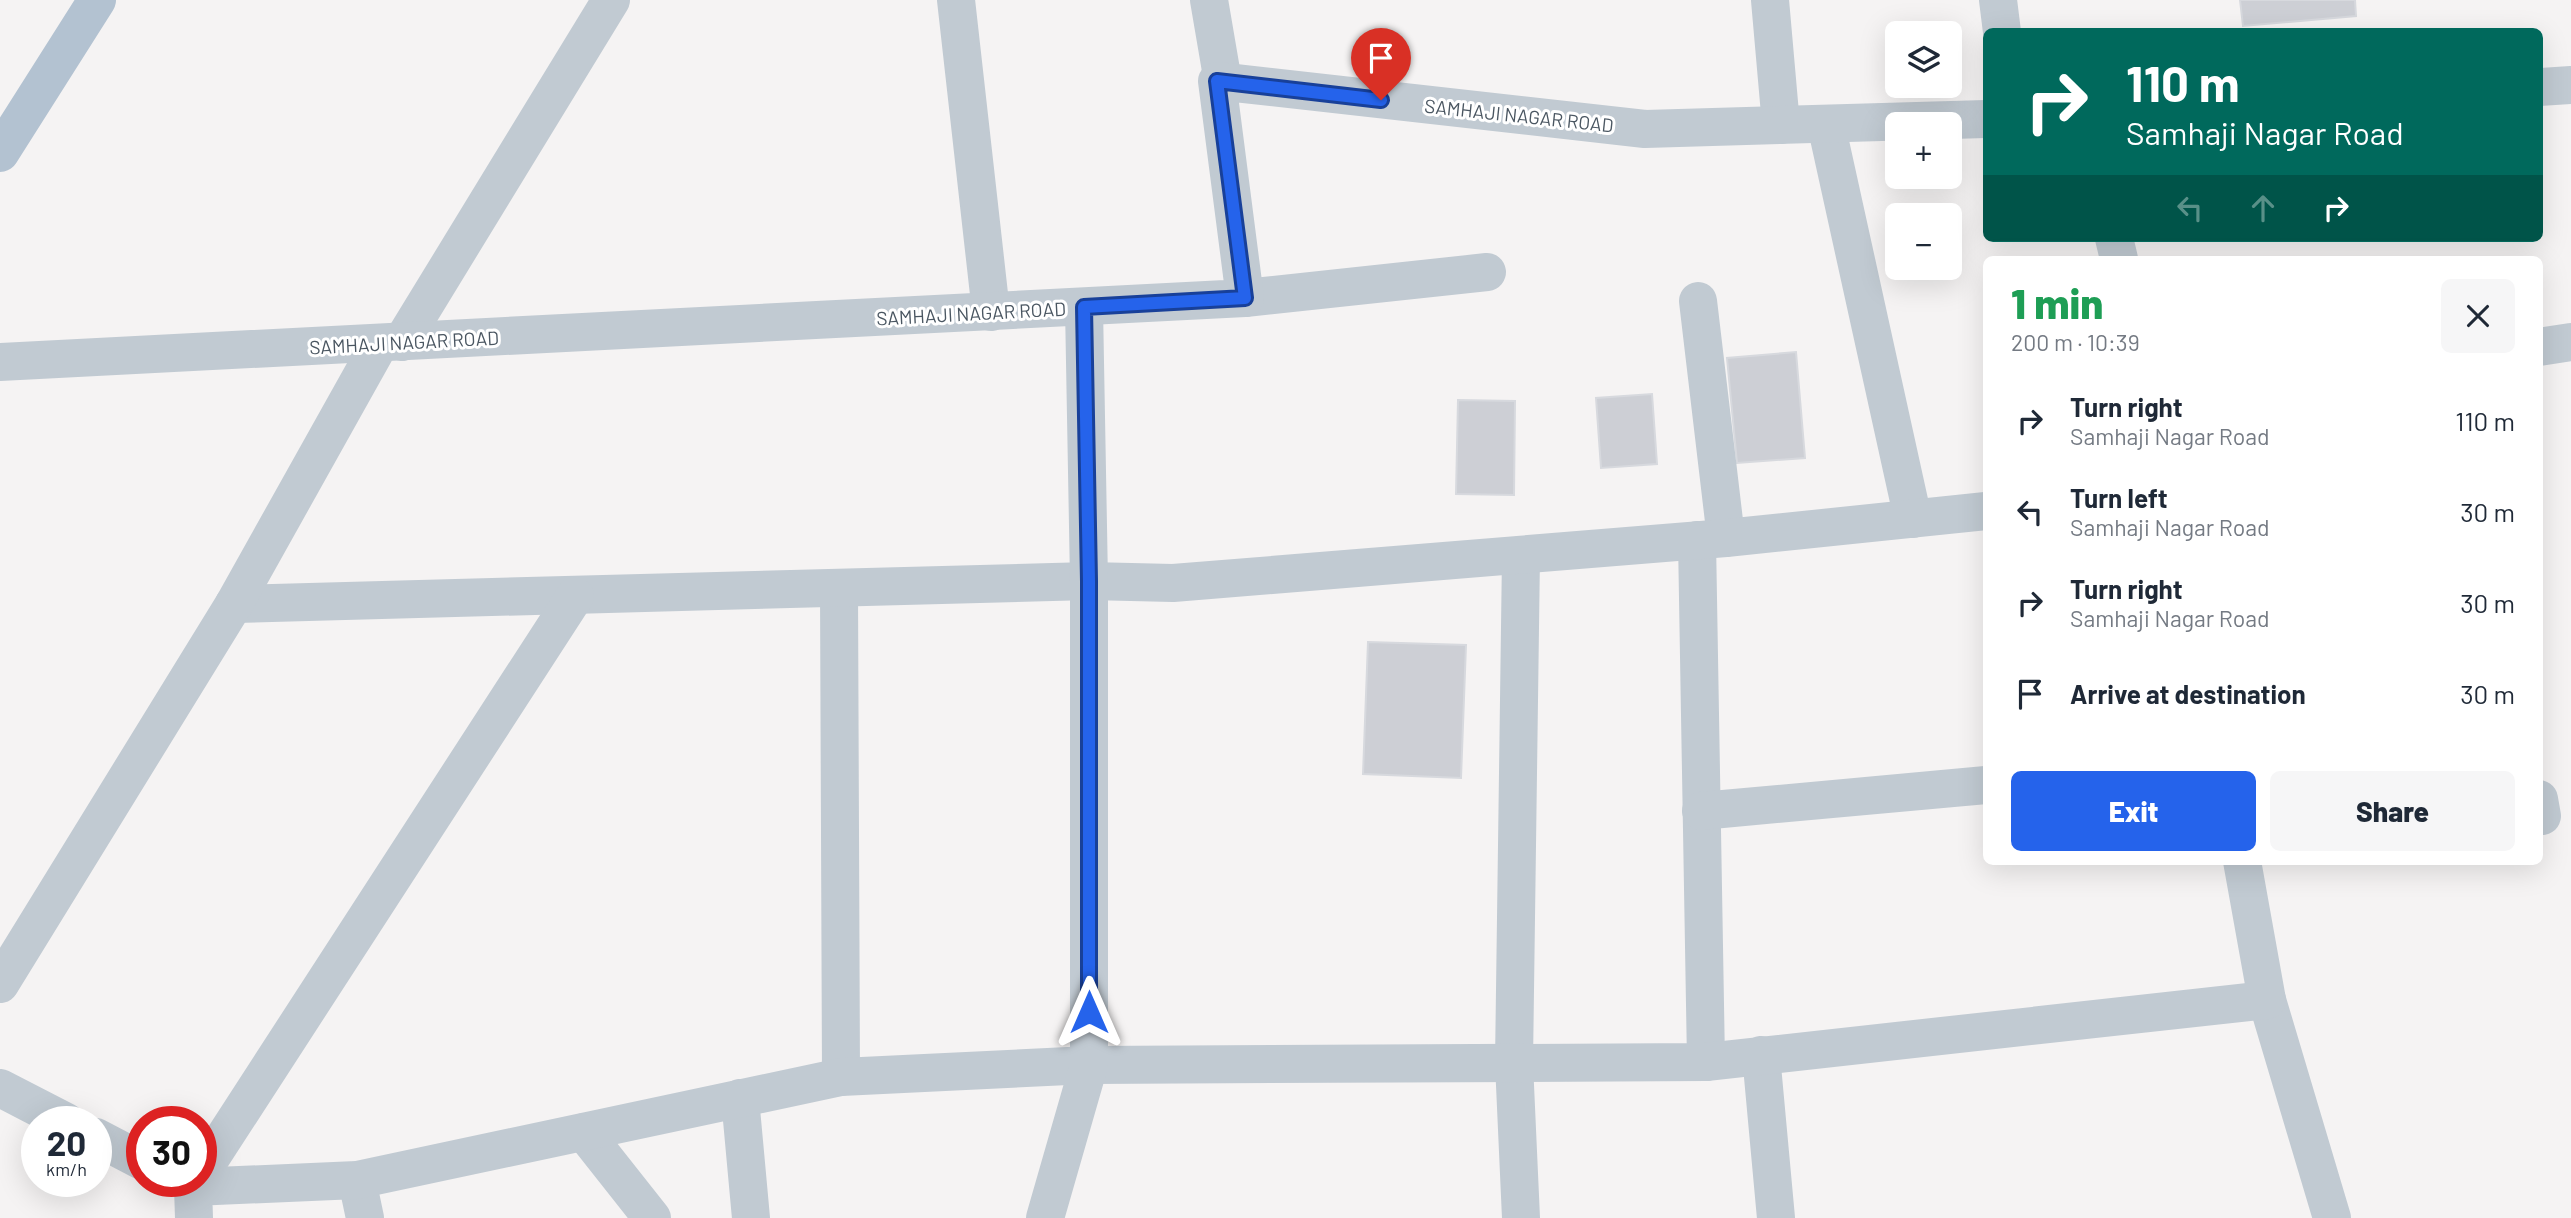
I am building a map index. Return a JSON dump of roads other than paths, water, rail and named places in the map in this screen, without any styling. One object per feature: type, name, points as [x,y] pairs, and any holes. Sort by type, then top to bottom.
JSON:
[{"type":"main road","points":[[0,153],[97,0]]},
{"type":"street","points":[[0,984],[234,604],[391,342],[611,0]]},
{"type":"street","points":[[956,0],[991,312]]},
{"type":"street","points":[[1209,0],[1223,82],[1217,81],[1245,298]]},
{"type":"street","points":[[1769,0],[1781,124]]},
{"type":"street","points":[[1998,0],[2002,28]]},
{"type":"street","name":"SAMHAJI NAGAR ROAD","points":[[1223,82],[1645,129],[1983,119]]},
{"type":"street","points":[[2543,87],[2571,85]]},
{"type":"street","points":[[1826,124],[1913,519]]},
{"type":"street","name":"SAMHAJI NAGAR ROAD","points":[[0,362],[1245,298],[1487,272]]},
{"type":"street","points":[[1699,300],[1711,539],[1701,811],[1706,1062]]},
{"type":"street","points":[[1045,1218],[1089,1065],[1089,581],[1084,307]]},
{"type":"street","points":[[2543,346],[2571,342]]},
{"type":"street","points":[[234,604],[1089,581],[1173,583],[1711,539],[1983,511]]},
{"type":"street","points":[[1521,555],[1514,1063],[1521,1218]]},
{"type":"street","points":[[839,589],[841,1077]]},
{"type":"street","points":[[217,1151],[575,596]]},
{"type":"street","points":[[1701,811],[1983,785]]},
{"type":"street","points":[[2243,865],[2267,1000],[2332,1218]]},
{"type":"street","points":[[217,1187],[357,1180],[841,1077],[1089,1065],[1706,1062],[2267,1000]]},
{"type":"street","points":[[1761,1055],[1776,1218]]},
{"type":"street","points":[[0,1088],[35,1106]]},
{"type":"street","points":[[740,1098],[751,1218]]},
{"type":"street","points":[[584,1132],[652,1218]]},
{"type":"street","points":[[357,1180],[365,1218]]}]
